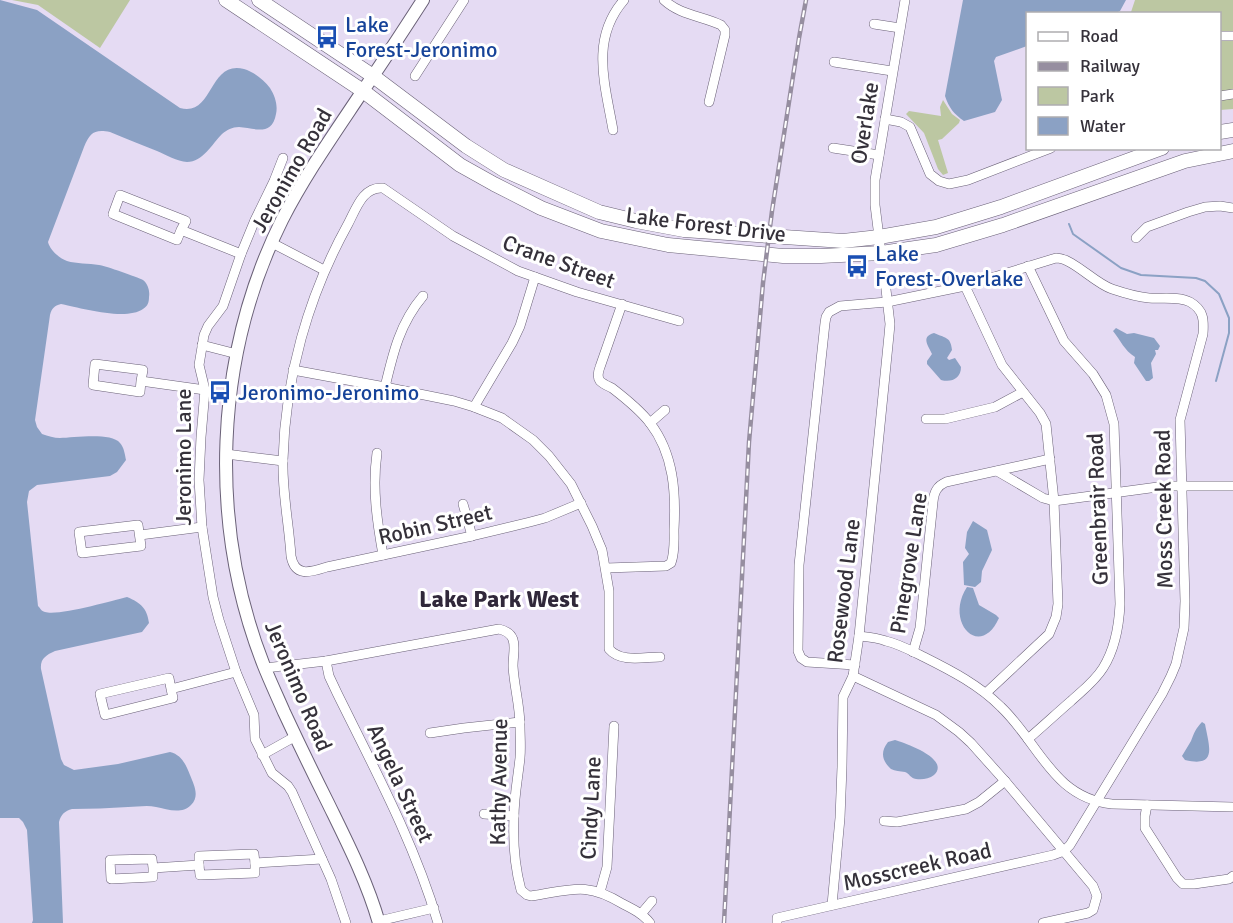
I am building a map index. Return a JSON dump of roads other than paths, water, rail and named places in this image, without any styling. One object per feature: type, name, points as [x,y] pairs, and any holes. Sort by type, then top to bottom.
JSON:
[{"type":"main road","name":"Lake Forest Drive","points":[[226,0],[363,91],[460,165],[494,184],[541,208],[601,231],[668,245],[783,256],[881,253],[936,245],[1003,225],[1185,161],[1233,151]]},
{"type":"main road","name":"Lake Forest Drive","points":[[259,0],[373,76],[466,146],[504,170],[599,212],[684,230],[843,241],[879,237],[947,224],[1001,207],[1157,150]]},
{"type":"main road","name":"Jeronimo Road","points":[[379,922],[350,846],[265,668],[246,612],[229,529],[226,454],[230,405],[242,328],[272,243],[282,220],[314,163],[423,0]]},
{"type":"street","points":[[415,76],[464,0]]},
{"type":"street","points":[[613,129],[602,56],[608,24],[624,0]]},
{"type":"street","points":[[664,0],[683,12],[721,25],[724,30],[725,35],[709,102]]},
{"type":"street","name":"Overlake","points":[[881,253],[874,191],[905,0]]},
{"type":"street","points":[[874,24],[900,28]]},
{"type":"street","points":[[834,62],[892,71]]},
{"type":"street","points":[[885,119],[905,123],[910,127],[930,174],[939,181],[949,184],[968,180],[1046,150]]},
{"type":"street","points":[[833,148],[879,155]]},
{"type":"street","name":"Jeronimo Lane","points":[[283,158],[241,254],[223,306],[208,326],[202,345],[199,365],[205,390],[200,480],[202,527],[213,597],[236,672],[254,716],[255,740],[272,773],[292,792],[331,879],[346,923]]},
{"type":"street","name":"Crane Street","points":[[324,270],[360,201],[366,193],[377,187],[383,188],[453,236],[518,271],[577,292],[679,321]]},
{"type":"street","points":[[120,195],[186,221],[181,230],[177,240],[113,214],[120,195]]},
{"type":"street","points":[[1136,238],[1147,227],[1205,207],[1233,208]]},
{"type":"street","points":[[181,230],[241,254]]},
{"type":"street","points":[[226,454],[283,461],[293,370],[306,321],[324,270],[272,243]]},
{"type":"street","name":"Moss Creek Road","points":[[855,665],[810,663],[804,661],[798,651],[799,565],[826,317],[829,312],[840,306],[887,302],[965,286],[1056,258],[1071,263],[1111,289],[1136,296],[1190,302],[1202,314],[1204,320],[1203,334],[1180,420],[1185,601],[1184,628],[1178,657],[1162,694],[1070,845],[1064,851]]},
{"type":"street","name":"Greenbrair Road","points":[[1028,266],[1064,342],[1093,374],[1106,395],[1114,424],[1120,604],[1119,620],[1109,657],[1102,670],[1092,683],[1028,739]]},
{"type":"street","points":[[474,407],[520,326],[535,277]]},
{"type":"street","name":"Rosewood Lane","points":[[832,905],[840,808],[843,698],[853,676],[859,636],[890,324],[885,281]]},
{"type":"street","points":[[965,286],[1002,365],[1045,420],[1054,501],[1058,604],[1056,617],[1049,634],[986,693]]},
{"type":"street","points":[[385,387],[403,325],[423,296]]},
{"type":"street","points":[[606,568],[669,565],[674,551],[674,484],[666,453],[650,423],[598,377],[622,304]]},
{"type":"street","points":[[202,345],[237,354]]},
{"type":"street","points":[[95,364],[142,370],[141,381],[140,392],[93,385],[95,364]]},
{"type":"street","points":[[293,370],[454,401],[502,418],[533,440],[571,484],[602,550],[609,591],[609,650],[614,655],[623,658],[660,657]]},
{"type":"street","points":[[141,381],[205,390]]},
{"type":"street","points":[[926,420],[945,419],[995,407],[1023,392]]},
{"type":"street","points":[[650,423],[665,410]]},
{"type":"street","points":[[377,453],[374,474],[377,520],[383,555]]},
{"type":"street","name":"Pinegrove Lane","points":[[913,652],[920,628],[936,489],[940,484],[946,482],[1050,459]]},
{"type":"street","name":"Robin Street","points":[[283,461],[291,556],[296,568],[302,572],[545,518],[581,503]]},
{"type":"street","points":[[997,471],[1043,498],[1054,501],[1165,486],[1233,486]]},
{"type":"street","points":[[463,504],[471,536]]},
{"type":"street","points":[[138,525],[140,536],[141,546],[82,553],[79,532],[138,525]]},
{"type":"street","points":[[140,536],[202,527]]},
{"type":"street","name":"Kathy Avenue","points":[[326,661],[499,629],[511,635],[515,650],[513,666],[520,722],[514,842],[521,890],[531,896],[566,889],[600,892]]},
{"type":"street","points":[[859,636],[886,641],[913,652],[951,670],[986,693],[1010,715],[1051,771],[1067,787],[1081,795],[1112,804],[1233,807]]},
{"type":"street","points":[[265,668],[326,661]]},
{"type":"street","name":"Angela Street","points":[[326,661],[337,693],[409,841],[438,923]]},
{"type":"street","points":[[171,689],[236,672]]},
{"type":"street","points":[[853,676],[936,716],[971,743],[1093,886],[1097,901],[1093,910],[1043,923]]},
{"type":"street","points":[[169,678],[171,689],[173,698],[105,715],[100,694],[169,678]]},
{"type":"street","points":[[430,734],[520,722]]},
{"type":"street","name":"Cindy Lane","points":[[600,892],[607,867],[614,726]]},
{"type":"street","points":[[262,755],[296,736]]},
{"type":"street","points":[[884,821],[897,822],[966,809],[979,802],[1005,781]]},
{"type":"street","points":[[1147,804],[1145,828],[1183,884],[1229,879],[1233,876]]},
{"type":"street","points":[[484,814],[514,816]]},
{"type":"street","name":"Mosscreek Road","points":[[777,920],[1064,851]]},
{"type":"street","points":[[254,854],[255,863],[255,873],[200,875],[198,856],[254,854]]},
{"type":"street","points":[[152,859],[153,868],[153,877],[111,879],[110,860],[152,859]]},
{"type":"street","points":[[255,863],[322,859]]},
{"type":"street","points":[[153,868],[199,865]]},
{"type":"street","points":[[600,892],[641,914],[650,923]]},
{"type":"street","points":[[641,914],[651,901]]},
{"type":"street","points":[[379,922],[434,908]]},
{"type":"water","points":[[0,0],[37,10],[180,108],[191,109],[199,104],[217,80],[232,68],[248,70],[262,79],[272,91],[277,107],[271,126],[262,130],[239,127],[230,129],[222,134],[202,156],[187,162],[110,132],[93,133],[84,147],[48,242],[53,251],[64,260],[103,266],[143,280],[149,292],[147,305],[135,312],[115,314],[61,304],[54,308],[50,315],[35,420],[37,427],[42,434],[56,438],[100,437],[115,440],[120,443],[126,460],[117,472],[110,476],[37,485],[29,491],[27,502],[38,606],[45,612],[52,613],[85,608],[127,597],[143,607],[149,623],[142,632],[55,651],[43,660],[41,669],[61,759],[64,765],[74,770],[118,764],[170,752],[178,755],[185,764],[196,794],[191,805],[178,811],[146,806],[72,809],[64,813],[59,822],[63,923],[32,923],[27,830],[19,818],[0,818]]},
{"type":"water","points":[[963,0],[1126,0],[1118,12],[1026,12],[1026,46],[996,57],[994,61],[1002,100],[995,112],[964,121],[952,110],[945,96]]},
{"type":"water","points":[[1116,328],[1127,334],[1134,333],[1154,338],[1160,346],[1158,350],[1155,350],[1156,354],[1151,363],[1153,378],[1149,381],[1146,381],[1134,363],[1135,357],[1125,348],[1113,331]]},
{"type":"water","points":[[934,333],[949,340],[952,350],[947,358],[949,360],[955,358],[961,367],[958,377],[952,380],[941,380],[927,364],[932,354],[926,339]]},
{"type":"water","points":[[973,521],[987,530],[992,550],[982,571],[981,582],[975,587],[964,585],[963,562],[969,554],[965,548],[967,532]]},
{"type":"water","points":[[967,587],[973,588],[979,605],[999,618],[991,630],[983,636],[974,636],[962,623],[961,600]]},
{"type":"water","points":[[1202,722],[1205,724],[1209,747],[1207,758],[1195,762],[1185,760],[1182,756]]},
{"type":"water","points":[[895,740],[916,748],[932,758],[938,769],[934,775],[925,779],[916,779],[905,772],[891,769],[884,760],[883,753],[888,742]]},
{"type":"waterway","points":[[1069,224],[1073,234],[1121,268],[1141,275],[1196,278],[1205,281],[1219,294],[1229,318],[1229,333],[1216,381]]},
{"type":"railway","points":[[724,923],[749,442],[763,283],[772,211],[806,0]]},
{"type":"place","name":"Lake Forest-Jeronimo","points":[[327,37]]},
{"type":"place","name":"Lake Forest-Overlake","points":[[857,266]]},
{"type":"place","name":"Jeronimo-Jeronimo","points":[[220,392]]},
{"type":"district","name":"Lake Park West","points":[[499,599]]}]
